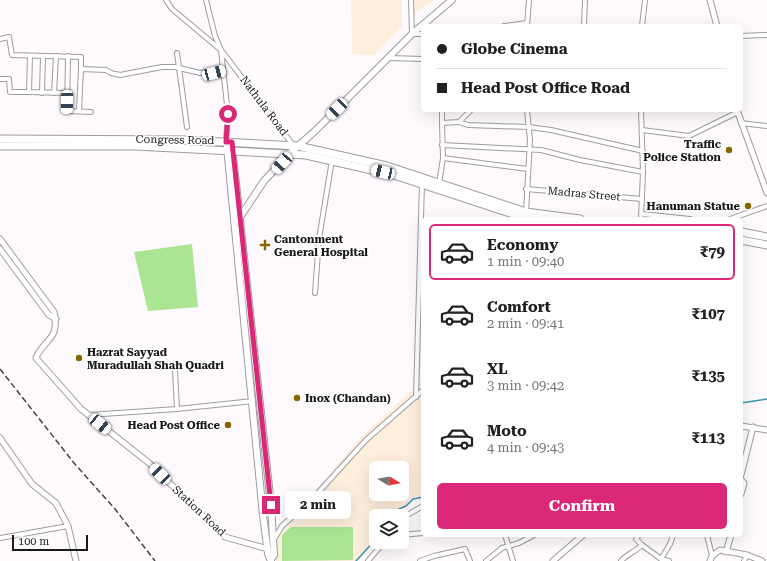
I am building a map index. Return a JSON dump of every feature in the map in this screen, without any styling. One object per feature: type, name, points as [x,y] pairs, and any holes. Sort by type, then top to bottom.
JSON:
[{"type":"highway","name":"Congress Road","points":[[0,139],[116,139],[229,142],[296,146],[358,158],[526,216],[544,217]]},
{"type":"highway","name":"Congress Road","points":[[0,146],[135,146],[290,153],[332,160],[423,180]]},
{"type":"highway","points":[[743,232],[767,237]]},
{"type":"highway","points":[[743,240],[767,245]]},
{"type":"main road","points":[[424,24],[452,0]]},
{"type":"main road","points":[[240,217],[264,181],[296,146],[421,26]]},
{"type":"main road","points":[[229,142],[240,217],[273,541],[274,555],[271,560]]},
{"type":"main road","points":[[230,150],[234,229],[253,401],[263,515],[271,560]]},
{"type":"main road","points":[[234,229],[241,228]]},
{"type":"street","name":"Nathula Road","points":[[166,0],[172,9],[221,50],[296,146]]},
{"type":"street","points":[[206,0],[215,36],[221,50],[228,114],[229,142]]},
{"type":"street","points":[[411,0],[412,34],[421,34]]},
{"type":"street","points":[[527,24],[529,0]]},
{"type":"street","points":[[584,24],[585,0]]},
{"type":"street","points":[[642,24],[645,0]]},
{"type":"street","points":[[710,0],[716,24]]},
{"type":"street","points":[[743,36],[767,35]]},
{"type":"street","points":[[0,39],[9,38],[12,55],[81,57],[79,112]]},
{"type":"street","points":[[177,53],[187,127]]},
{"type":"street","points":[[29,92],[30,56]]},
{"type":"street","points":[[42,92],[43,56]]},
{"type":"street","points":[[54,93],[56,56]]},
{"type":"street","points":[[68,56],[67,111],[91,112]]},
{"type":"street","points":[[389,58],[421,59]]},
{"type":"street","points":[[81,69],[106,70],[120,75],[162,67],[179,68],[200,73],[223,70]]},
{"type":"street","points":[[0,79],[9,79],[10,92],[67,93]]},
{"type":"street","points":[[439,186],[443,158],[442,112]]},
{"type":"street","points":[[459,122],[469,112]]},
{"type":"street","points":[[526,216],[529,148],[527,112]]},
{"type":"street","points":[[641,112],[643,150],[642,214],[671,217]]},
{"type":"street","points":[[642,130],[689,136],[736,112]]},
{"type":"street","points":[[738,112],[767,193]]},
{"type":"street","points":[[442,123],[459,122],[475,126],[529,127],[643,150]]},
{"type":"street","points":[[741,123],[767,126]]},
{"type":"street","points":[[442,145],[529,148],[643,172]]},
{"type":"street","points":[[443,158],[528,169]]},
{"type":"street","points":[[315,293],[319,240],[332,160]]},
{"type":"street","points":[[422,217],[423,180]]},
{"type":"street","name":"Madras Street","points":[[526,189],[642,199]]},
{"type":"street","points":[[736,217],[767,206]]},
{"type":"street","points":[[0,239],[54,312],[56,319]]},
{"type":"street","points":[[416,397],[421,242]]},
{"type":"street","points":[[0,249],[49,315],[56,319]]},
{"type":"street","name":"Station Road","points":[[56,319],[54,336],[38,353],[36,358],[81,409],[149,463],[225,536],[268,549]]},
{"type":"street","points":[[175,371],[177,409]]},
{"type":"street","points":[[268,549],[282,526],[316,495],[366,440],[421,392]]},
{"type":"street","points":[[88,415],[177,409],[253,401]]},
{"type":"street","points":[[743,426],[767,430]]},
{"type":"street","points":[[743,468],[754,427]]},
{"type":"street","points":[[0,438],[32,484],[56,503],[68,526],[76,561]]},
{"type":"street","points":[[409,514],[421,507]]},
{"type":"street","points":[[0,538],[68,526]]},
{"type":"street","points":[[409,534],[421,533]]},
{"type":"street","points":[[506,537],[513,561]]},
{"type":"street","points":[[486,561],[508,546],[519,543],[530,537]]},
{"type":"street","points":[[553,561],[581,537]]},
{"type":"street","points":[[638,537],[636,539],[642,545],[661,558],[669,561]]},
{"type":"street","points":[[661,558],[670,544],[672,537]]},
{"type":"street","points":[[707,537],[711,559]]},
{"type":"street","points":[[726,552],[730,537]]},
{"type":"street","points":[[621,561],[625,556],[633,554],[642,545]]},
{"type":"street","points":[[368,561],[378,549]]},
{"type":"street","points":[[420,561],[434,556],[465,549],[470,561]]},
{"type":"street","points":[[711,559],[720,550],[747,555],[762,561]]},
{"type":"street","points":[[744,561],[747,555]]},
{"type":"shaded area","points":[[351,0],[402,0],[402,26],[374,55],[352,54]]},
{"type":"shaded area","points":[[411,0],[434,0],[411,16]]},
{"type":"shaded area","points":[[421,387],[421,496],[411,498],[409,501],[409,461],[369,461],[369,501],[409,501],[405,506],[399,509],[369,509],[369,547],[357,561],[276,561],[276,541],[302,506],[362,436],[409,393]]},
{"type":"green space","points":[[192,244],[198,307],[148,311],[134,252]]},
{"type":"green space","points":[[291,527],[353,527],[353,560],[282,561],[282,535]]},
{"type":"waterway","points":[[743,403],[767,399]]},
{"type":"waterway","points":[[399,509],[406,506],[413,499],[421,497]]},
{"type":"waterway","points":[[356,561],[369,547]]},
{"type":"railway","points":[[0,369],[74,463],[115,509],[155,561]]},
{"type":"place","name":"Traffic Police Station","points":[[729,150]]},
{"type":"place","name":"Hanuman Statue","points":[[748,206]]},
{"type":"place","name":"Cantonment General Hospital","points":[[265,245]]},
{"type":"place","name":"Hazrat Sayyad Muradullah Shah Quadri","points":[[79,358]]},
{"type":"place","name":"Inox (Chandan)","points":[[297,398]]},
{"type":"place","name":"Head Post Office","points":[[228,425]]},
{"type":"route","points":[[228,114],[226,142],[232,142],[271,505]]}]
